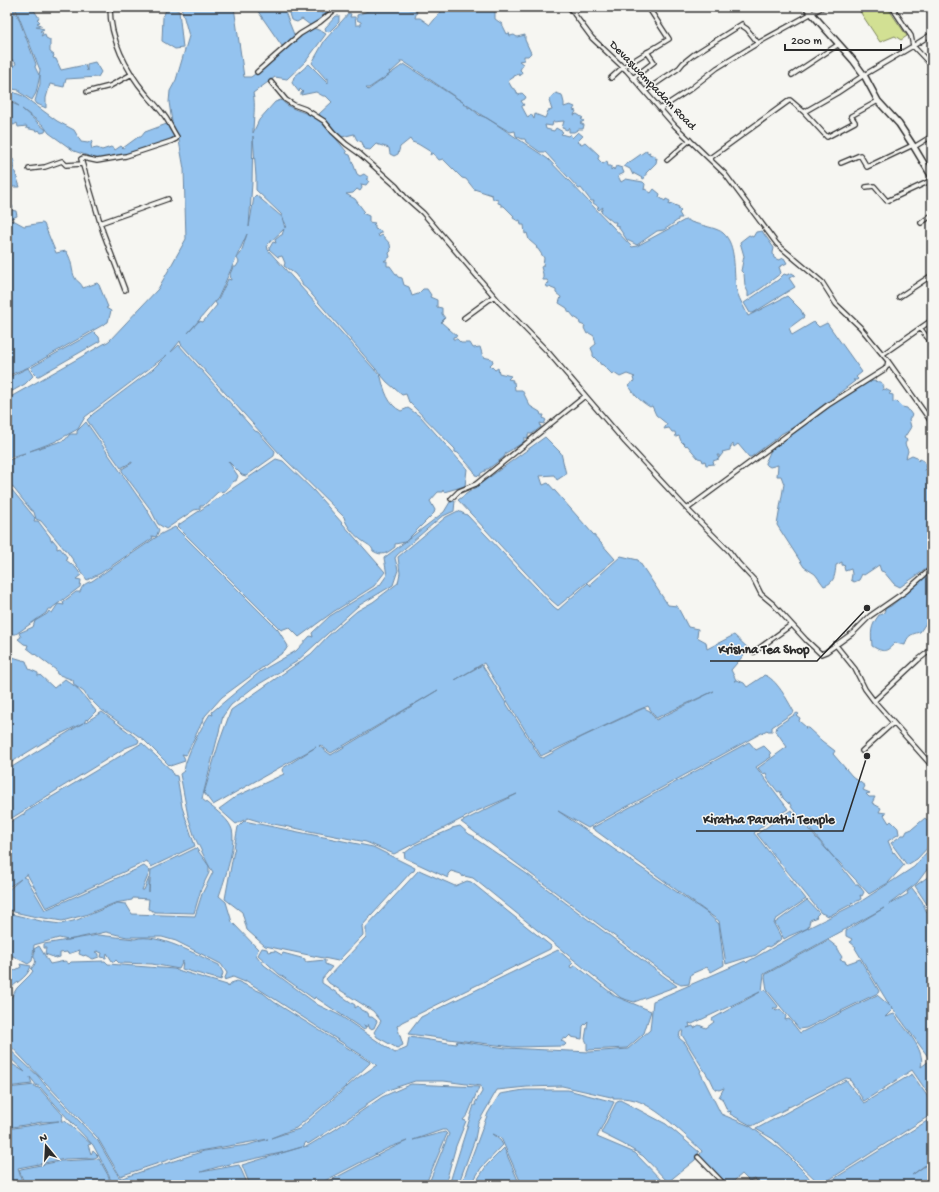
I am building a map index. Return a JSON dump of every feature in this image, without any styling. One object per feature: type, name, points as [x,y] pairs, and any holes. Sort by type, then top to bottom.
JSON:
[{"type":"street","points":[[110,7],[110,19],[116,41],[124,60],[145,93],[167,120],[177,137],[172,141],[126,156],[98,161],[83,158],[81,159],[100,223],[125,290]]},
{"type":"street","points":[[257,72],[300,34],[320,22],[338,7]]},
{"type":"street","name":"Devaswampadam Road","points":[[569,7],[592,38],[623,67],[675,126],[725,174],[777,244],[822,282],[836,304],[860,327],[883,354],[932,423]]},
{"type":"street","points":[[574,12],[581,7]]},
{"type":"street","points":[[611,78],[623,67],[668,39],[648,7]]},
{"type":"street","points":[[806,7],[853,60],[864,75],[878,101],[899,124],[914,146],[932,177]]},
{"type":"street","points":[[660,109],[689,90],[717,68],[758,43],[823,7]]},
{"type":"street","points":[[892,7],[911,36],[913,46],[932,66]]},
{"type":"street","points":[[645,91],[679,68],[694,55],[742,24],[758,43]]},
{"type":"street","points":[[804,112],[932,34]]},
{"type":"street","points":[[792,75],[840,44]]},
{"type":"street","points":[[633,78],[654,62],[647,52]]},
{"type":"street","points":[[87,92],[110,86],[132,74]]},
{"type":"street","points":[[271,82],[286,100],[294,105],[306,109],[324,121],[346,144],[360,154],[396,186],[405,197],[432,223],[494,296],[548,352],[625,442],[687,509],[729,550],[739,564],[754,580],[761,594],[773,604],[821,654],[854,632],[870,616],[906,591],[932,568]]},
{"type":"street","points":[[710,158],[790,100],[804,112],[827,138],[855,122],[851,116],[878,101]]},
{"type":"street","points":[[841,163],[860,154],[867,167],[914,146],[932,136]]},
{"type":"street","points":[[667,160],[690,140]]},
{"type":"street","points":[[29,170],[62,162],[66,165],[82,164]]},
{"type":"street","points":[[866,187],[874,186],[887,201],[932,180]]},
{"type":"street","points":[[100,223],[168,199]]},
{"type":"street","points":[[921,223],[932,215]]},
{"type":"street","points":[[899,297],[932,275]]},
{"type":"street","points":[[464,318],[494,296]]},
{"type":"street","points":[[883,354],[932,320]]},
{"type":"street","points":[[921,329],[932,344]]},
{"type":"street","points":[[687,509],[828,405],[885,369],[888,361]]},
{"type":"street","points":[[451,499],[459,491],[476,484],[585,396]]},
{"type":"street","points":[[754,652],[791,624]]},
{"type":"street","points":[[835,644],[855,670],[865,689],[874,701],[932,766]]},
{"type":"street","points":[[874,701],[912,665],[932,649]]},
{"type":"street","points":[[862,751],[893,723]]},
{"type":"street","points":[[698,1157],[725,1185]]},
{"type":"green space","points":[[857,7],[887,7],[907,36],[901,40],[895,36],[880,42]]},
{"type":"water","points":[[7,7],[13,7],[15,9],[15,14],[17,14],[39,75],[40,70],[15,7],[32,7],[39,18],[37,19],[40,22],[37,23],[42,26],[36,27],[44,29],[40,31],[43,33],[41,36],[45,34],[46,38],[50,40],[50,52],[54,55],[53,58],[56,59],[61,70],[85,65],[87,71],[87,64],[95,62],[101,72],[98,77],[66,79],[64,87],[50,84],[46,98],[46,108],[37,104],[35,101],[40,84],[40,75],[36,93],[32,100],[19,92],[19,90],[12,89],[7,83],[12,71],[7,80],[7,58],[12,60],[14,67],[16,63],[7,56]]},
{"type":"water","points":[[181,7],[234,7],[244,77],[251,77],[271,62],[308,26],[326,34],[306,61],[287,79],[275,77],[253,93],[253,133],[259,120],[275,102],[281,100],[285,104],[314,117],[323,124],[335,137],[347,154],[350,155],[357,174],[360,176],[364,174],[369,178],[366,179],[369,181],[366,185],[361,184],[362,188],[360,191],[357,189],[353,193],[346,194],[355,199],[364,211],[362,213],[369,216],[369,222],[375,223],[373,225],[375,225],[375,229],[381,231],[381,233],[378,234],[379,237],[382,235],[390,244],[390,257],[384,261],[387,261],[387,266],[390,266],[398,277],[402,278],[404,285],[409,287],[412,296],[418,294],[423,289],[427,289],[431,295],[430,297],[437,300],[437,307],[442,308],[442,314],[445,318],[441,322],[457,336],[453,337],[453,339],[457,339],[461,343],[470,343],[473,348],[480,347],[483,357],[492,359],[493,362],[490,365],[495,370],[498,368],[499,373],[511,376],[508,379],[513,380],[512,382],[514,382],[515,390],[522,390],[530,406],[540,412],[541,415],[544,415],[543,418],[546,420],[544,424],[540,423],[541,427],[532,434],[528,434],[528,438],[524,438],[524,442],[506,453],[504,457],[486,469],[480,476],[475,475],[474,471],[458,453],[455,452],[455,449],[409,402],[406,394],[402,395],[387,382],[302,285],[295,274],[284,266],[285,263],[282,256],[278,257],[269,249],[273,242],[276,243],[275,240],[282,235],[284,229],[267,245],[268,250],[381,377],[385,392],[393,405],[401,411],[408,408],[421,417],[467,469],[465,486],[444,492],[443,490],[442,492],[438,492],[430,501],[435,510],[434,513],[405,542],[395,544],[395,547],[385,554],[376,553],[373,551],[370,546],[361,540],[349,528],[344,517],[280,454],[181,344],[180,341],[171,352],[179,345],[255,431],[258,432],[275,451],[274,456],[246,476],[242,475],[228,461],[238,476],[236,481],[234,481],[225,491],[218,492],[203,506],[200,506],[200,509],[194,510],[166,529],[158,524],[151,510],[122,471],[122,469],[132,462],[121,468],[87,420],[153,369],[167,355],[85,417],[78,429],[54,442],[30,451],[65,440],[70,434],[77,434],[77,431],[86,422],[145,507],[159,530],[156,537],[152,536],[153,538],[101,573],[87,580],[66,550],[41,521],[36,519],[34,512],[7,480],[7,461],[25,453],[7,458],[7,399],[109,341],[158,289],[186,239],[184,169],[178,135],[135,153],[97,159],[74,151],[49,133],[43,125],[22,109],[46,130],[45,132],[41,133],[39,130],[26,128],[27,126],[18,127],[17,123],[14,125],[7,123],[7,101],[19,106],[7,98],[7,89],[23,96],[57,121],[74,130],[81,142],[88,143],[91,141],[92,149],[97,148],[102,150],[111,147],[115,150],[121,146],[123,148],[138,137],[141,137],[145,132],[172,122],[169,102],[170,91],[176,80],[189,36]],"holes":[[[253,136],[256,190],[281,214],[286,225],[285,228],[282,217],[256,195],[254,197],[249,227]],[[247,234],[241,253],[237,258],[239,262],[236,267],[233,267],[230,274],[231,280],[228,279],[218,300],[215,302],[217,305],[203,322],[199,321],[188,333],[218,298]]]},
{"type":"water","points":[[255,7],[283,7],[295,37],[287,45],[282,46]]},
{"type":"water","points":[[287,7],[319,7],[321,11],[320,7],[332,7],[324,17],[322,12],[323,18],[314,26],[302,19],[297,22],[291,20]]},
{"type":"water","points":[[379,7],[412,7],[409,9],[417,11],[415,18],[420,18],[430,25],[443,9],[447,11],[449,7],[492,7],[495,12],[495,19],[502,24],[507,34],[509,33],[510,36],[514,35],[517,37],[525,35],[525,40],[531,53],[528,56],[524,56],[524,60],[519,61],[523,64],[520,70],[522,72],[520,76],[519,74],[514,76],[508,81],[512,88],[516,90],[518,95],[522,93],[526,97],[521,101],[524,105],[522,107],[528,118],[531,114],[534,119],[535,114],[545,118],[548,111],[552,110],[549,101],[551,97],[556,93],[562,95],[564,107],[570,105],[575,107],[573,110],[576,111],[574,115],[577,114],[583,118],[581,119],[584,121],[580,123],[584,125],[583,129],[569,132],[569,127],[567,130],[562,128],[564,121],[553,122],[552,126],[545,125],[546,129],[554,131],[556,128],[563,132],[561,134],[568,136],[570,134],[572,138],[578,132],[583,136],[577,142],[582,144],[585,142],[599,155],[598,159],[603,164],[607,161],[608,166],[611,166],[611,170],[613,168],[614,170],[616,166],[622,168],[624,173],[618,176],[621,182],[626,179],[643,182],[645,184],[644,190],[645,189],[651,193],[654,189],[660,194],[659,197],[665,201],[666,199],[670,201],[669,205],[672,204],[679,207],[678,209],[681,211],[679,213],[682,218],[678,218],[678,220],[664,230],[657,231],[637,245],[627,240],[619,226],[615,225],[616,222],[613,222],[601,212],[603,207],[599,210],[597,208],[599,207],[593,203],[594,201],[591,201],[581,188],[579,189],[545,152],[540,152],[526,142],[525,139],[516,136],[515,131],[510,132],[492,121],[548,159],[632,247],[637,246],[685,220],[721,231],[731,244],[734,259],[736,288],[748,316],[787,296],[801,310],[804,317],[789,328],[792,335],[814,322],[819,327],[827,323],[862,372],[856,377],[858,379],[853,380],[855,381],[796,426],[781,434],[751,457],[749,457],[738,444],[734,447],[733,444],[730,450],[722,452],[723,453],[719,458],[719,455],[717,455],[719,459],[713,461],[714,464],[706,465],[705,461],[703,462],[702,459],[698,458],[687,445],[686,446],[681,441],[679,436],[676,437],[675,432],[672,432],[669,428],[664,429],[667,424],[656,415],[652,406],[650,407],[646,405],[635,395],[628,386],[634,381],[633,378],[635,377],[627,374],[620,377],[614,373],[612,374],[593,356],[591,348],[596,344],[594,336],[589,333],[587,334],[584,328],[585,326],[580,324],[579,320],[570,312],[569,313],[567,308],[559,303],[561,297],[556,293],[556,290],[547,287],[546,284],[549,283],[547,280],[543,280],[541,267],[543,266],[544,258],[536,248],[537,247],[529,240],[527,233],[525,234],[524,225],[521,225],[520,220],[518,221],[513,218],[514,216],[504,206],[501,206],[501,204],[498,203],[498,200],[493,199],[492,195],[474,189],[466,179],[462,178],[443,159],[439,160],[433,153],[430,155],[431,152],[412,142],[410,139],[400,147],[398,154],[394,156],[390,154],[389,148],[376,144],[370,150],[364,149],[362,142],[357,140],[354,134],[342,137],[319,114],[332,102],[326,96],[316,92],[301,95],[303,92],[300,89],[299,92],[292,83],[294,77],[309,64],[328,83],[328,78],[326,79],[312,63],[325,40],[349,13],[351,14],[350,17],[355,17],[356,25],[361,25],[361,22],[357,20],[357,15]],"holes":[[[400,61],[403,61],[470,107],[468,108],[468,106],[463,104],[464,103],[404,64],[368,90],[366,88],[369,88],[390,74],[389,71],[391,72],[401,63]],[[470,107],[483,116],[485,117],[479,115]]]},
{"type":"water","points":[[175,9],[179,11],[183,48],[175,49],[162,41],[163,17],[166,10]]},
{"type":"water","points":[[336,16],[339,16],[339,22],[329,32],[326,31],[325,28]]},
{"type":"water","points":[[7,141],[12,148],[7,155]]},
{"type":"water","points":[[647,150],[647,153],[650,152],[649,154],[655,156],[655,159],[657,158],[656,163],[646,173],[644,179],[633,173],[633,175],[630,169],[624,166]]},
{"type":"water","points":[[7,155],[15,161],[13,166],[20,187],[11,187],[12,191],[9,192],[12,193],[9,196],[10,198],[8,201],[13,207],[11,210],[16,211],[17,216],[7,220]]},
{"type":"water","points":[[13,220],[24,226],[44,224],[56,253],[66,251],[76,280],[83,288],[97,283],[108,307],[106,308],[111,311],[108,322],[29,367],[7,376],[7,222]]},
{"type":"water","points":[[762,231],[774,248],[774,258],[779,260],[784,258],[787,263],[779,267],[781,273],[748,297],[744,274],[741,271],[744,256],[740,242],[749,235],[753,237],[756,232]]},
{"type":"water","points":[[792,273],[795,275],[789,278],[795,287],[753,313],[750,313],[744,303],[778,280],[784,274],[787,275]]},
{"type":"water","points":[[94,332],[99,337],[100,341],[39,376],[31,370],[32,367]]},
{"type":"water","points":[[28,368],[33,376],[25,384],[7,394],[7,378]]},
{"type":"water","points":[[870,381],[870,383],[872,381],[881,382],[884,387],[882,390],[885,389],[891,392],[889,394],[893,395],[893,402],[896,401],[902,407],[907,408],[912,415],[909,419],[911,427],[904,438],[907,440],[905,444],[908,451],[906,458],[912,455],[917,457],[918,461],[920,459],[924,461],[927,467],[924,470],[932,468],[932,565],[900,587],[894,584],[884,572],[881,571],[879,565],[864,575],[862,574],[859,580],[854,582],[851,580],[851,569],[845,571],[845,566],[842,565],[842,562],[836,565],[835,575],[830,583],[824,586],[815,574],[804,567],[777,525],[784,484],[781,476],[777,476],[778,465],[770,467],[765,463],[771,450],[841,398]]},
{"type":"water","points":[[545,437],[561,453],[566,474],[557,480],[554,475],[540,476],[543,485],[548,483],[615,559],[558,606],[458,500]]},
{"type":"water","points":[[276,459],[283,461],[314,491],[385,572],[374,586],[333,612],[299,637],[289,627],[281,630],[177,526]]},
{"type":"water","points":[[7,484],[35,518],[34,521],[38,521],[50,537],[51,541],[53,540],[57,545],[57,549],[60,548],[67,557],[66,560],[76,568],[81,575],[76,579],[81,580],[80,587],[52,609],[48,609],[46,613],[16,634],[7,633]]},
{"type":"water","points":[[455,501],[454,511],[441,517],[397,555],[395,558],[398,570],[393,585],[358,606],[296,662],[254,687],[231,705],[223,716],[202,799],[222,816],[231,827],[233,833],[232,851],[219,896],[226,902],[232,922],[258,949],[256,955],[264,965],[318,1005],[339,1015],[395,1053],[407,1048],[409,1037],[456,1044],[457,1041],[506,1048],[590,1052],[628,1049],[650,1030],[653,1001],[745,961],[747,963],[808,928],[860,902],[914,867],[932,846],[932,863],[917,883],[888,905],[908,894],[907,892],[912,888],[922,901],[927,913],[929,911],[932,915],[932,1057],[929,1058],[891,1006],[892,1010],[885,1017],[894,1014],[908,1032],[920,1053],[922,1060],[921,1067],[932,1059],[932,1099],[912,1070],[864,1101],[850,1080],[851,1079],[846,1078],[789,1107],[788,1106],[788,1108],[752,1126],[730,1114],[731,1111],[728,1112],[723,1099],[719,1097],[724,1088],[719,1090],[715,1089],[710,1078],[682,1035],[683,1030],[680,1032],[679,1038],[685,1043],[701,1071],[700,1072],[721,1114],[750,1126],[784,1152],[807,1175],[814,1185],[761,1185],[755,1179],[749,1181],[742,1174],[729,1185],[699,1156],[702,1151],[670,1122],[652,1109],[632,1099],[613,1098],[613,1096],[611,1097],[562,1086],[497,1090],[478,1123],[475,1139],[458,1185],[449,1185],[474,1105],[476,1105],[475,1103],[482,1092],[481,1086],[444,1081],[415,1081],[388,1090],[365,1105],[365,1107],[308,1144],[306,1142],[303,1147],[308,1146],[336,1129],[382,1097],[411,1084],[479,1087],[468,1114],[463,1120],[466,1121],[456,1146],[445,1185],[428,1185],[449,1134],[446,1130],[413,1140],[445,1132],[447,1134],[426,1185],[322,1185],[407,1141],[388,1148],[317,1185],[250,1185],[242,1165],[302,1147],[201,1172],[239,1165],[248,1185],[164,1185],[176,1180],[161,1185],[103,1185],[111,1182],[109,1175],[93,1145],[39,1086],[37,1086],[30,1077],[32,1084],[7,1087],[7,1066],[12,1064],[25,1072],[7,1055],[7,1047],[38,1076],[98,1141],[119,1177],[122,1178],[204,1151],[248,1145],[268,1139],[189,1153],[120,1176],[97,1137],[7,1042],[7,1004],[17,988],[33,971],[31,969],[35,964],[35,961],[33,955],[32,961],[28,964],[13,956],[7,957],[7,913],[45,922],[61,924],[77,920],[117,903],[126,904],[132,914],[195,916],[202,894],[213,872],[195,838],[188,816],[180,774],[184,771],[198,734],[210,714],[213,715],[212,712],[261,671],[296,651],[310,636],[313,637],[312,633],[330,616],[380,585],[387,575],[384,558],[444,512],[450,502]],"holes":[[[884,908],[846,931],[846,936],[852,939],[850,942],[856,947],[855,948],[890,1006],[877,995],[800,1033],[789,1019],[785,1020],[786,1016],[780,1009],[776,1011],[773,1008],[777,1008],[778,1006],[765,990],[762,991],[764,974]],[[106,932],[127,937],[162,937],[176,941],[221,964],[227,973],[224,980],[233,977],[245,982],[245,980],[377,1065],[356,1079],[299,1129],[271,1138],[296,1128],[344,1088],[370,1062],[274,1002],[263,993],[237,981],[231,983],[228,987],[227,985],[174,969],[108,964],[105,961],[71,962],[69,964],[65,961],[50,964],[39,946],[34,949],[35,954],[33,954],[34,945],[59,938],[68,940]],[[760,992],[712,1019],[714,1022],[706,1028],[699,1025],[694,1028],[693,1026],[690,1027],[689,1023],[692,1024]]]},
{"type":"water","points":[[458,511],[467,515],[558,610],[588,583],[591,586],[591,583],[621,556],[638,560],[668,605],[677,606],[688,627],[698,629],[697,637],[706,642],[707,649],[734,635],[749,649],[731,670],[736,680],[734,681],[737,680],[744,683],[747,687],[764,675],[773,680],[785,696],[794,712],[772,727],[772,731],[767,730],[588,828],[558,811],[706,912],[719,924],[724,965],[711,972],[707,967],[691,974],[689,984],[681,985],[673,981],[674,980],[669,976],[461,822],[517,794],[477,811],[394,854],[366,842],[248,818],[236,824],[219,809],[237,796],[284,774],[282,770],[283,768],[316,747],[213,805],[204,793],[219,743],[231,710],[311,654],[328,636],[357,611],[373,602],[398,583],[400,573],[398,557],[446,517]],"holes":[[[484,663],[541,756],[648,706],[656,718],[714,691],[656,720],[650,711],[644,708],[582,737],[543,758],[540,757],[482,665],[455,680]],[[438,690],[331,755],[319,746],[320,745],[331,753]]]},
{"type":"water","points":[[175,527],[278,630],[288,646],[285,651],[222,697],[205,716],[186,755],[182,754],[185,761],[170,766],[144,740],[89,700],[84,692],[74,685],[73,680],[57,674],[56,670],[27,648],[28,645],[24,644],[18,639],[21,637],[19,633],[33,627],[35,621],[47,614],[49,611],[52,613],[58,604],[64,605],[63,602],[76,592],[80,592],[84,585],[161,534]]},
{"type":"water","points":[[932,571],[932,621],[926,623],[920,632],[910,636],[905,645],[895,643],[887,650],[879,650],[872,646],[872,630],[879,615],[883,614],[886,608],[891,606]]},
{"type":"water","points":[[7,653],[9,656],[26,661],[29,669],[38,673],[38,676],[40,675],[54,688],[65,679],[77,688],[96,711],[87,720],[86,719],[84,723],[102,712],[139,740],[138,743],[125,748],[7,821],[7,770],[83,723],[44,742],[7,765]]},
{"type":"water","points":[[797,713],[799,714],[797,716],[800,718],[799,721],[806,727],[805,728],[808,728],[835,751],[833,754],[852,776],[865,786],[863,790],[870,793],[866,794],[869,797],[875,797],[872,803],[881,808],[879,812],[886,813],[884,815],[889,823],[891,821],[898,828],[899,834],[888,841],[893,853],[894,852],[904,865],[888,883],[869,894],[836,860],[792,808],[789,802],[789,804],[783,798],[780,791],[778,792],[767,778],[766,773],[763,774],[758,768],[787,747],[776,731],[777,726]]},
{"type":"water","points":[[749,742],[756,750],[764,746],[770,752],[771,757],[756,767],[788,809],[766,823],[754,833],[806,899],[775,920],[774,924],[782,939],[769,947],[767,946],[756,955],[726,964],[719,921],[592,828]]},
{"type":"water","points":[[142,743],[172,771],[173,775],[177,776],[182,807],[195,846],[151,867],[147,861],[46,908],[27,874],[23,877],[27,879],[45,910],[144,866],[150,871],[142,890],[144,890],[149,878],[149,892],[151,870],[196,848],[209,866],[209,873],[201,889],[194,913],[155,912],[148,909],[149,899],[133,898],[132,900],[115,903],[85,915],[62,921],[14,912],[7,908],[7,891],[21,879],[7,888],[7,824]]},
{"type":"water","points":[[791,810],[836,860],[855,884],[858,884],[864,892],[862,896],[860,895],[861,899],[829,916],[821,913],[757,834]]},
{"type":"water","points":[[925,818],[932,825],[932,843],[917,859],[907,865],[891,843],[902,835],[905,835],[907,831],[912,829]]},
{"type":"water","points":[[244,821],[373,847],[415,868],[414,871],[411,872],[362,926],[363,935],[338,961],[265,946],[247,930],[242,912],[225,899],[238,827]]},
{"type":"water","points":[[460,826],[475,837],[474,838],[527,874],[677,986],[634,1002],[621,998],[473,878],[463,877],[461,874],[451,871],[448,874],[448,878],[405,858],[404,852],[405,853],[415,845],[452,828]]},
{"type":"water","points":[[419,870],[455,886],[467,881],[471,882],[551,946],[550,949],[402,1022],[397,1026],[403,1045],[397,1048],[377,1037],[374,1032],[381,1021],[373,1011],[329,983],[326,979],[366,937],[366,927]]},
{"type":"water","points":[[932,874],[932,912],[915,886]]},
{"type":"water","points":[[807,900],[819,913],[816,916],[817,917],[810,920],[808,928],[784,939],[775,923]]},
{"type":"water","points":[[98,935],[135,939],[155,939],[178,946],[219,965],[223,973],[221,980],[182,969],[183,961],[179,969],[152,964],[119,963],[116,960],[114,962],[112,961],[107,953],[106,958],[101,957],[102,953],[97,951],[95,952],[99,954],[99,957],[93,959],[79,954],[80,950],[68,954],[67,952],[60,953],[60,957],[56,958],[45,954],[46,948],[44,948],[44,944]]},
{"type":"water","points":[[828,940],[838,948],[838,951],[842,957],[840,960],[845,961],[846,964],[860,959],[879,991],[878,993],[806,1028],[799,1029],[767,990],[765,977],[766,974]]},
{"type":"water","points":[[262,948],[267,949],[268,952],[275,951],[282,955],[283,953],[305,959],[305,962],[325,960],[325,964],[332,967],[322,979],[322,983],[355,1005],[355,1008],[358,1006],[361,1010],[368,1013],[369,1017],[372,1017],[377,1021],[374,1028],[370,1029],[368,1024],[368,1027],[363,1025],[366,1027],[364,1030],[315,997],[314,999],[279,974],[258,955]]},
{"type":"water","points":[[558,950],[573,963],[570,966],[571,968],[575,965],[615,996],[651,1011],[644,1033],[627,1048],[587,1050],[587,1043],[585,1039],[588,1021],[583,1026],[582,1039],[571,1037],[570,1035],[566,1039],[561,1040],[566,1044],[564,1046],[513,1047],[408,1034],[421,1017]]},
{"type":"water","points":[[20,964],[31,966],[27,974],[7,992],[7,977],[10,973],[21,967]]},
{"type":"water","points":[[912,1074],[932,1103],[932,1114],[821,1185],[773,1139],[756,1129],[846,1080],[864,1103]]},
{"type":"water","points":[[35,1085],[35,1087],[39,1088],[63,1115],[61,1121],[65,1121],[91,1144],[88,1145],[91,1154],[93,1151],[98,1156],[95,1158],[65,1159],[18,1168],[23,1185],[7,1185],[7,1129],[59,1121],[42,1122],[7,1128],[7,1088]]},
{"type":"water","points":[[524,1090],[568,1090],[614,1102],[597,1137],[635,1153],[666,1185],[522,1185],[501,1138],[492,1134],[500,1140],[503,1145],[481,1168],[471,1185],[462,1183],[488,1113],[500,1094]]},
{"type":"water","points":[[620,1100],[666,1124],[699,1152],[695,1160],[668,1182],[643,1156],[601,1133],[617,1101]]},
{"type":"water","points":[[932,1118],[932,1160],[912,1175],[932,1161],[932,1185],[824,1185]]},
{"type":"water","points":[[504,1148],[520,1185],[474,1185],[487,1165]]},
{"type":"water","points":[[99,1159],[109,1177],[109,1181],[95,1185],[25,1185],[19,1170],[60,1161]]},
{"type":"place","name":"Krishna Tea Shop","points":[[867,608]]},
{"type":"place","name":"Kiratha Parvathi Temple","points":[[867,756]]}]
